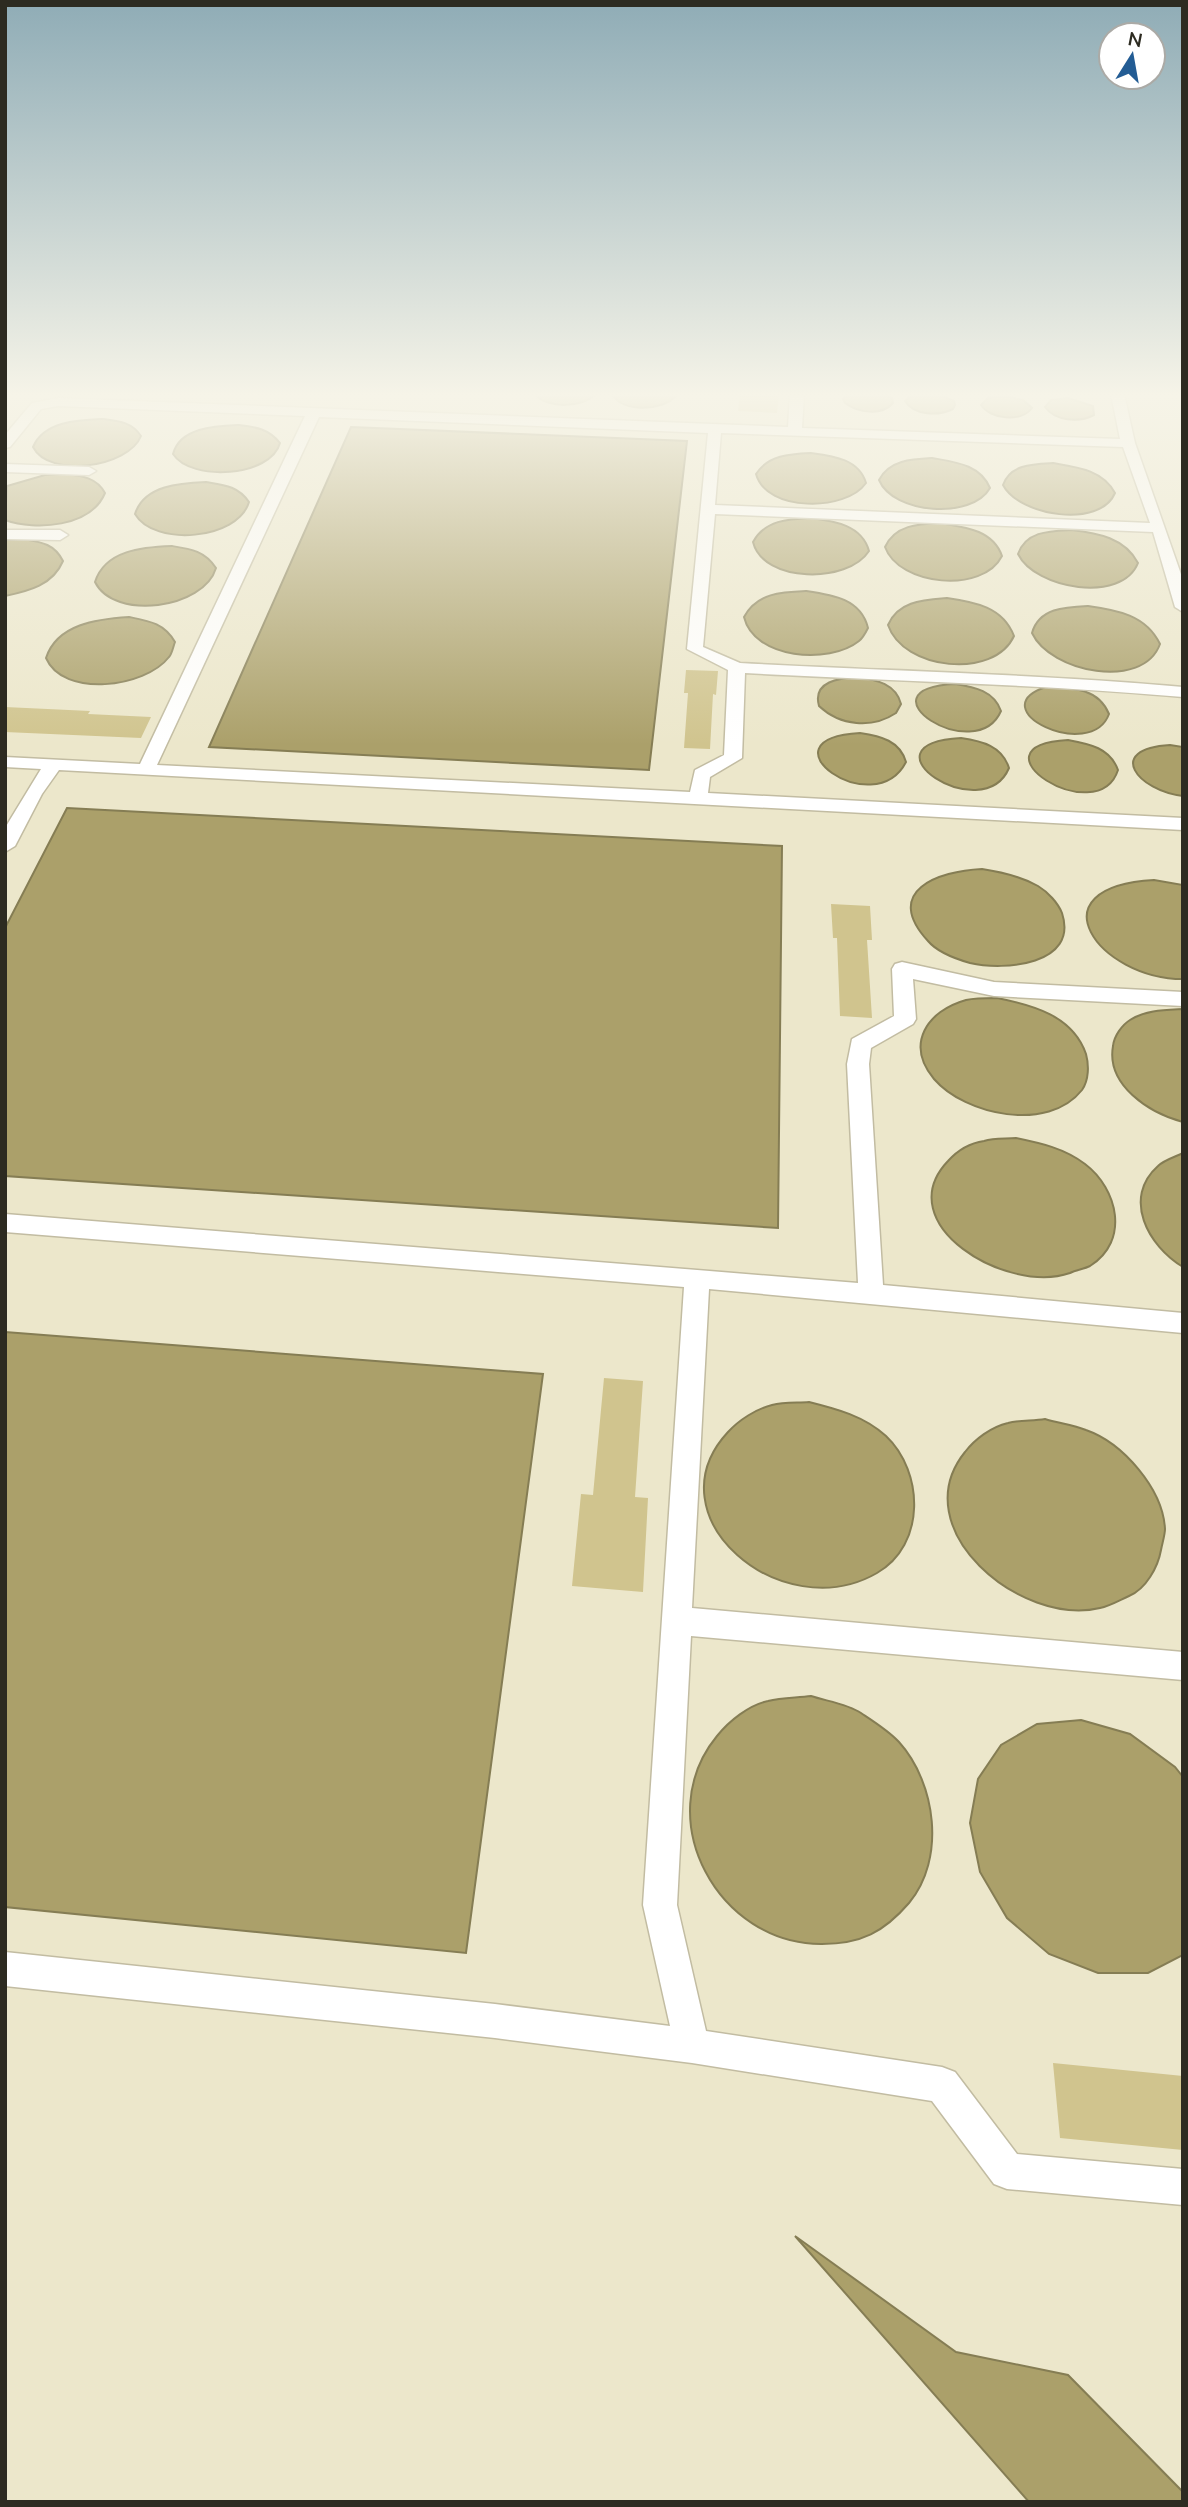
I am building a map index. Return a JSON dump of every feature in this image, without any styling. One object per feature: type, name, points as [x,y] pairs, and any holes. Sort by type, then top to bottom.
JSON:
[{"type":"lane","points":[[146,769],[267,511]]},
{"type":"lane","points":[[708,511],[695,649],[737,668],[1005,682],[1062,681],[1183,692]]},
{"type":"lane","points":[[743,511],[1161,535],[1183,542]]},
{"type":"lane","points":[[1152,511],[1183,607]]},
{"type":"lane","points":[[5,534],[60,536]]},
{"type":"lane","points":[[698,800],[701,774],[733,758],[737,668]]},
{"type":"lane","points":[[5,762],[1183,824]]},
{"type":"lane","points":[[5,846],[54,764]]},
{"type":"lane","points":[[871,1294],[858,1064],[860,1044],[905,1019],[902,969],[994,989],[1183,999]]},
{"type":"lane","points":[[5,1223],[697,1278],[1183,1323]]},
{"type":"lane","points":[[692,2046],[660,1906],[697,1278]]},
{"type":"lane","points":[[677,1621],[1183,1666]]},
{"type":"lane","points":[[5,1969],[495,2021],[692,2046],[942,2085],[1007,2171],[1183,2187]]},
{"type":"shaded area","points":[[6,511],[90,511],[75,519],[47,525],[5,520]]},
{"type":"shaded area","points":[[137,511],[244,511],[229,525],[195,535],[159,531],[145,525],[135,514]]},
{"type":"shaded area","points":[[314,511],[679,511],[649,770],[209,747]]},
{"type":"shaded area","points":[[1042,511],[1093,511],[1077,514]]},
{"type":"shaded area","points":[[811,518],[838,523],[854,530],[869,551],[858,562],[843,569],[807,574],[789,572],[760,556],[753,542],[764,529],[786,520]]},
{"type":"shaded area","points":[[940,523],[968,528],[985,535],[998,547],[1002,556],[992,568],[978,576],[942,580],[923,577],[907,570],[893,560],[885,547],[901,530],[916,525]]},
{"type":"shaded area","points":[[1071,530],[1110,538],[1126,548],[1138,563],[1129,576],[1115,584],[1078,587],[1042,576],[1027,566],[1018,554],[1022,546],[1033,537],[1047,532]]},
{"type":"shaded area","points":[[22,539],[51,547],[63,561],[53,576],[39,586],[5,596],[5,540]]},
{"type":"shaded area","points":[[172,546],[202,554],[216,568],[208,582],[195,593],[177,601],[138,606],[120,602],[105,594],[95,582],[107,563],[126,552]]},
{"type":"shaded area","points":[[806,591],[836,597],[852,605],[864,618],[868,628],[862,638],[846,649],[830,653],[794,654],[762,642],[751,631],[744,617],[756,603],[770,595]]},
{"type":"shaded area","points":[[947,598],[978,604],[995,612],[1003,618],[1014,636],[1003,650],[988,659],[969,664],[929,660],[911,652],[897,640],[888,625],[898,611],[912,603]]},
{"type":"shaded area","points":[[1088,606],[1120,612],[1147,626],[1160,644],[1150,659],[1135,668],[1096,671],[1057,658],[1042,647],[1032,633],[1040,618],[1054,610]]},
{"type":"shaded area","points":[[129,617],[161,627],[175,642],[169,657],[158,668],[124,681],[86,683],[69,679],[55,671],[46,658],[51,647],[69,631],[104,619]]},
{"type":"shaded area","points":[[858,677],[890,687],[901,704],[896,713],[877,721],[856,723],[837,718],[819,706],[820,691],[829,682]]},
{"type":"shaded area","points":[[955,684],[989,694],[998,704],[1001,711],[988,726],[969,732],[949,729],[931,721],[919,710],[916,698],[927,689]]},
{"type":"shaded area","points":[[1046,687],[1074,689],[1091,694],[1104,705],[1109,714],[1098,728],[1082,734],[1063,733],[1046,727],[1032,718],[1025,707],[1029,696]]},
{"type":"shaded area","points":[[860,733],[889,741],[899,749],[906,762],[891,779],[871,784],[850,782],[832,773],[820,761],[819,749],[831,739]]},
{"type":"shaded area","points":[[961,738],[984,743],[1001,754],[1009,768],[995,784],[976,790],[954,787],[936,778],[923,766],[920,754],[932,744]]},
{"type":"shaded area","points":[[1068,740],[1091,745],[1110,757],[1118,770],[1106,787],[1087,792],[1066,789],[1046,780],[1033,768],[1029,756],[1039,746]]},
{"type":"shaded area","points":[[1170,745],[1183,747],[1183,796],[1167,793],[1153,786],[1135,770],[1133,762],[1138,754],[1150,748]]},
{"type":"shaded area","points":[[67,808],[782,846],[778,1228],[5,1176],[5,928]]},
{"type":"shaded area","points":[[982,869],[1011,875],[1038,886],[1055,902],[1062,913],[1064,930],[1060,944],[1049,954],[1019,964],[984,965],[948,955],[928,941],[915,924],[911,909],[913,897],[933,879]]},
{"type":"shaded area","points":[[1154,880],[1183,885],[1183,979],[1153,975],[1126,965],[1104,950],[1091,932],[1087,914],[1095,898],[1116,886]]},
{"type":"shaded area","points":[[997,998],[1050,1014],[1072,1030],[1080,1041],[1087,1058],[1087,1077],[1082,1090],[1067,1103],[1049,1111],[1028,1115],[985,1110],[948,1092],[925,1066],[921,1053],[924,1030],[940,1012],[966,1000]]},
{"type":"shaded area","points":[[1183,1009],[1183,1122],[1144,1104],[1123,1085],[1116,1073],[1113,1046],[1119,1031],[1136,1017],[1149,1012]]},
{"type":"shaded area","points":[[1016,1138],[1069,1154],[1085,1164],[1105,1187],[1112,1201],[1115,1229],[1111,1243],[1103,1255],[1090,1266],[1070,1273],[1044,1277],[1016,1274],[988,1264],[963,1249],[944,1230],[933,1208],[933,1185],[948,1161],[974,1144],[992,1139]]},
{"type":"shaded area","points":[[1183,1153],[1183,1267],[1159,1247],[1150,1234],[1141,1206],[1147,1179],[1160,1164]]},
{"type":"shaded area","points":[[5,1332],[543,1374],[466,1953],[5,1907]]},
{"type":"shaded area","points":[[809,1402],[859,1418],[878,1429],[899,1451],[913,1488],[911,1527],[904,1545],[893,1561],[877,1573],[840,1586],[803,1586],[767,1575],[737,1555],[715,1528],[705,1498],[708,1465],[732,1428],[766,1407],[781,1403]]},
{"type":"shaded area","points":[[1045,1419],[1086,1430],[1114,1445],[1139,1469],[1157,1498],[1163,1514],[1164,1537],[1150,1577],[1135,1593],[1104,1607],[1069,1610],[1037,1602],[1006,1587],[980,1566],[960,1540],[949,1512],[950,1482],[965,1452],[974,1443],[1002,1425]]},
{"type":"shaded area","points":[[811,1696],[856,1710],[899,1742],[912,1759],[921,1778],[932,1821],[928,1865],[921,1885],[909,1903],[881,1929],[849,1942],[822,1944],[785,1939],[753,1924],[726,1901],[705,1871],[693,1839],[690,1804],[698,1769],[717,1736],[733,1719],[761,1703]]},
{"type":"shaded area","points":[[1081,1720],[1130,1734],[1175,1767],[1183,1777],[1183,1955],[1148,1973],[1098,1973],[1049,1954],[1007,1918],[980,1872],[970,1823],[978,1779],[1001,1745],[1037,1724]]},
{"type":"shaded area","points":[[795,2236],[956,2352],[1068,2375],[1183,2492],[1183,2502],[1029,2502]]},
{"type":"building","points":[[686,670],[718,671],[716,695],[713,694],[710,749],[684,748],[688,693],[684,693]]},
{"type":"building","points":[[5,707],[151,717],[141,738],[5,732]]},
{"type":"building","points":[[831,904],[870,906],[872,940],[867,940],[872,1018],[840,1016],[837,938],[833,938]]},
{"type":"building","points":[[604,1378],[643,1381],[635,1497],[648,1498],[643,1592],[572,1586],[581,1494],[593,1495]]},
{"type":"building","points":[[1053,2063],[1183,2076],[1183,2150],[1060,2138]]}]
